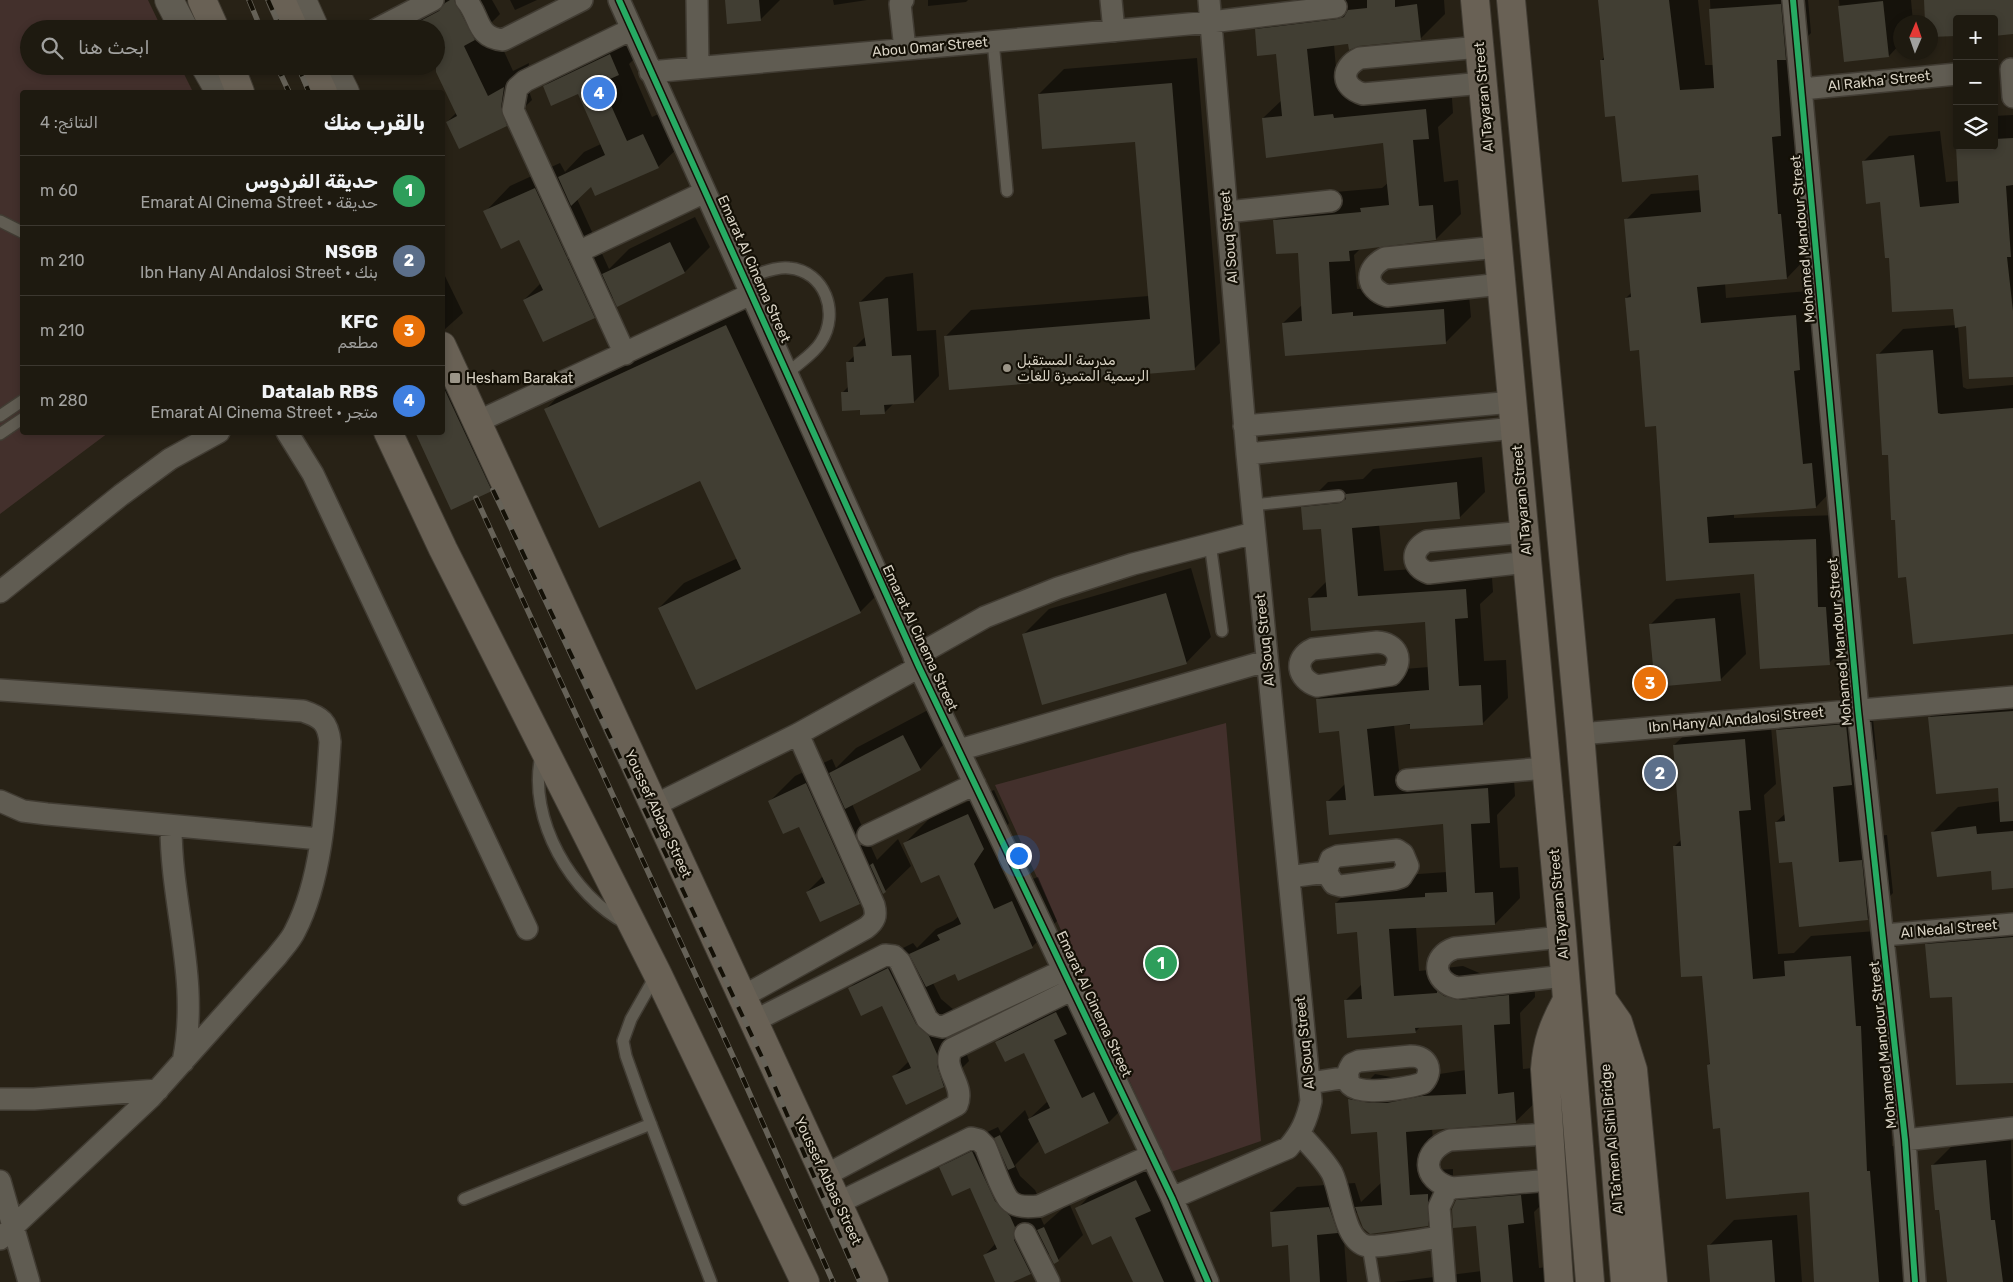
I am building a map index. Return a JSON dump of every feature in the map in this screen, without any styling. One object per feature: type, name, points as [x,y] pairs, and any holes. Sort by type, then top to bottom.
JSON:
[{"type":"main road","points":[[202,0],[211,20]]},
{"type":"main road","points":[[281,0],[290,20]]},
{"type":"main road","name":"Al Tayaran Street","points":[[1475,0],[1566,988]]},
{"type":"main road","points":[[1511,0],[1580,734],[1600,997],[1618,1022],[1633,1070],[1653,1282]]},
{"type":"main road","points":[[233,75],[239,90]]},
{"type":"main road","points":[[315,75],[322,90]]},
{"type":"main road","name":"Youssef Abbas Street","points":[[445,352],[479,421],[632,760],[655,805],[874,1282]]},
{"type":"main road","points":[[389,435],[443,549],[657,973],[805,1282]]},
{"type":"main road","points":[[1559,1282],[1545,1069],[1547,1044],[1566,988]]},
{"type":"main road","points":[[1566,988],[1590,1282]]},
{"type":"main road","name":"Al Ta'men Al Sihi Bridge","points":[[1600,997],[1625,1282]]},
{"type":"street","points":[[169,0],[179,20]]},
{"type":"street","points":[[302,0],[311,20]]},
{"type":"street","points":[[394,20],[432,0]]},
{"type":"street","points":[[466,0],[486,35],[503,40],[582,0]]},
{"type":"street","name":"Emarat Al Cinema Street","points":[[619,0],[917,662],[1152,1155],[1208,1282]]},
{"type":"street","points":[[697,0],[698,68]]},
{"type":"street","points":[[1111,0],[1114,31]]},
{"type":"street","name":"Al Souq Street","points":[[1172,1198],[1288,1148],[1300,1134],[1309,1109],[1310,1083],[1244,426],[1209,0]]},
{"type":"street","name":"Mohamed Mandour Street","points":[[1794,0],[1858,710],[1884,934],[1905,1140],[1915,1282]]},
{"type":"street","points":[[898,1],[905,50]]},
{"type":"street","name":"Abou Omar Street","points":[[650,72],[1211,22],[1336,7]]},
{"type":"street","points":[[625,354],[513,110],[513,99],[517,88],[525,81],[632,29]]},
{"type":"street","points":[[1480,47],[1360,58],[1351,63],[1346,72],[1346,82],[1353,91],[1362,94],[1483,83]]},
{"type":"street","points":[[2006,69],[2013,97]]},
{"type":"street","name":"Al Rakha' Street","points":[[1802,89],[1953,74]]},
{"type":"street","points":[[210,75],[219,90]]},
{"type":"street","points":[[336,75],[344,90]]},
{"type":"street","points":[[578,252],[705,192]]},
{"type":"street","points":[[1227,212],[1331,201]]},
{"type":"street","points":[[1498,247],[1385,258],[1376,263],[1370,273],[1370,284],[1377,292],[1387,296],[1502,284]]},
{"type":"street","points":[[479,421],[625,354],[747,286]]},
{"type":"street","points":[[1244,426],[1514,415]]},
{"type":"street","points":[[1247,454],[1514,415]]},
{"type":"street","points":[[0,592],[121,495],[170,459],[214,435]]},
{"type":"street","points":[[289,435],[313,474],[527,929]]},
{"type":"street","points":[[1525,532],[1427,541],[1419,546],[1414,554],[1415,563],[1420,570],[1429,573],[1528,562]]},
{"type":"street","points":[[655,805],[798,734],[917,662],[985,617],[1058,588],[1133,564],[1254,533]]},
{"type":"street","points":[[959,750],[1267,667],[1299,668]]},
{"type":"street","points":[[0,690],[303,711],[318,715],[324,721],[329,730],[330,742],[314,877],[304,913],[294,933],[278,956],[158,1090],[7,1233]]},
{"type":"street","name":"Ibn Hany Al Andalosi Street","points":[[1580,734],[2013,697]]},
{"type":"street","points":[[742,997],[866,928],[873,922],[876,914],[874,905],[798,734]]},
{"type":"street","points":[[1407,780],[1546,768]]},
{"type":"street","points":[[868,835],[975,784]]},
{"type":"street","points":[[0,801],[23,811],[320,839]]},
{"type":"street","points":[[171,826],[172,866],[182,928],[190,1007],[188,1037],[183,1062]]},
{"type":"street","points":[[1288,877],[1326,872]]},
{"type":"street","name":"Al Nedal Street","points":[[1884,934],[2013,924]]},
{"type":"street","points":[[1562,937],[1456,948],[1446,951],[1439,959],[1437,969],[1440,978],[1447,986],[1457,988],[1566,988]]},
{"type":"street","points":[[754,1021],[885,955],[894,956],[900,962],[927,1019],[934,1025],[943,1027],[1064,970]]},
{"type":"street","points":[[826,1175],[957,1105],[960,1097],[959,1090],[948,1065],[947,1056],[952,1049],[1073,990]]},
{"type":"street","points":[[1310,1083],[1348,1078]]},
{"type":"street","points":[[0,1099],[44,1099],[158,1090]]},
{"type":"street","points":[[1905,1140],[2013,1128]]},
{"type":"street","points":[[1300,1134],[1331,1172],[1338,1188],[1350,1233],[1356,1241],[1368,1246],[1440,1237]]},
{"type":"street","points":[[1548,1134],[1450,1140],[1439,1144],[1431,1153],[1428,1165],[1432,1176],[1440,1185],[1452,1188],[1551,1180]]},
{"type":"street","points":[[838,1203],[971,1138],[979,1140],[985,1146],[1009,1200],[1018,1205],[1028,1207],[1039,1206],[1152,1155]]},
{"type":"street","points":[[0,1181],[7,1233],[29,1282]]},
{"type":"street","points":[[1442,1282],[1438,1208],[1446,1192],[1452,1188]]},
{"type":"street","points":[[1025,1234],[1048,1282]]},
{"type":"lane","points":[[993,41],[1007,191]]},
{"type":"lane","points":[[0,221],[20,231]]},
{"type":"lane","points":[[747,286],[787,267],[800,270],[824,288],[830,305],[828,326],[821,343],[787,374]]},
{"type":"lane","points":[[0,416],[20,402]]},
{"type":"lane","points":[[0,434],[20,420]]},
{"type":"lane","points":[[1252,505],[1339,496]]},
{"type":"lane","points":[[1210,543],[1222,631]]},
{"type":"lane","points":[[657,973],[631,1019],[623,1041],[626,1056],[711,1282]]},
{"type":"lane","points":[[464,1198],[651,1124]]},
{"type":"lane","points":[[1368,1246],[1374,1282]]},
{"type":"shaded area","points":[[0,0],[148,0],[158,20],[20,20],[20,75],[184,75],[192,90],[20,90],[20,435],[105,435],[0,514]]},
{"type":"shaded area","points":[[1226,723],[1261,1141],[1171,1172],[995,785]]},
{"type":"building","points":[[454,0],[475,40],[464,46],[488,96],[504,87],[501,108],[507,126],[459,149],[446,122],[457,116],[437,75],[445,75],[445,20],[422,20],[439,11],[445,3]]},
{"type":"building","points":[[725,0],[759,0],[761,21],[727,24]]},
{"type":"building","points":[[1367,0],[1395,0],[1395,7],[1417,4],[1421,40],[1359,46],[1349,50],[1348,44],[1307,49],[1314,116],[1333,114],[1334,118],[1426,109],[1429,139],[1413,140],[1419,206],[1433,205],[1436,240],[1349,251],[1350,261],[1329,262],[1332,314],[1353,312],[1353,316],[1444,309],[1446,344],[1285,356],[1282,323],[1302,321],[1298,253],[1276,254],[1273,220],[1361,212],[1360,208],[1389,205],[1383,143],[1266,158],[1262,118],[1282,116],[1276,54],[1257,56],[1255,29],[1337,19],[1344,17],[1348,10],[1367,8]]},
{"type":"building","points":[[1598,0],[1669,0],[1680,90],[1714,88],[1709,9],[1781,4],[1786,60],[1777,60],[1781,136],[1772,137],[1778,214],[1781,214],[1787,279],[1697,287],[1701,323],[1796,315],[1800,370],[1794,371],[1803,464],[1812,463],[1816,508],[1707,517],[1709,543],[1816,539],[1818,607],[1826,607],[1830,665],[1760,669],[1754,574],[1666,581],[1656,426],[1645,427],[1639,350],[1630,351],[1625,298],[1631,297],[1624,219],[1701,212],[1698,175],[1622,182],[1615,116],[1605,117],[1600,60],[1604,60]]},
{"type":"building","points":[[1924,0],[2013,0],[2013,34],[1998,36],[1998,15],[1953,15],[1953,36],[1938,37],[1938,15],[1925,15]]},
{"type":"building","points":[[1883,1],[1889,57],[1844,62],[1838,6]]},
{"type":"building","points":[[610,54],[619,75],[601,83],[627,141],[643,134],[659,168],[595,196],[591,187],[571,206],[558,177],[605,155],[578,94],[551,106],[543,86]]},
{"type":"building","points":[[1172,83],[1195,370],[949,390],[944,336],[1150,319],[1135,142],[1042,149],[1038,94]]},
{"type":"building","points":[[2013,138],[2013,185],[2006,186],[2011,257],[2007,257],[2013,311],[2013,377],[1969,379],[1966,326],[1955,328],[1953,309],[1892,312],[1889,258],[1885,258],[1880,202],[1866,204],[1862,161],[1914,155],[1920,207],[1959,203],[1956,150],[1998,150],[1998,139]]},
{"type":"building","points":[[535,188],[595,318],[543,342],[523,300],[543,290],[519,240],[501,249],[483,211]]},
{"type":"building","points":[[670,242],[685,273],[617,307],[602,274]]},
{"type":"building","points":[[888,298],[892,356],[911,355],[914,403],[884,405],[885,414],[860,415],[860,410],[842,411],[841,392],[848,392],[846,362],[854,362],[853,347],[866,346],[859,302]]},
{"type":"building","points":[[726,325],[861,613],[696,690],[658,608],[741,569],[700,481],[599,528],[544,409]]},
{"type":"building","points":[[1933,350],[1938,413],[2013,408],[2013,634],[1913,644],[1906,577],[1898,578],[1895,520],[1891,520],[1888,455],[1882,455],[1876,354]]},
{"type":"building","points":[[445,390],[492,491],[451,510],[416,435],[445,435]]},
{"type":"building","points":[[1457,482],[1460,519],[1352,528],[1358,596],[1466,589],[1468,618],[1455,619],[1459,686],[1481,685],[1483,725],[1410,729],[1410,724],[1367,729],[1374,796],[1488,788],[1490,823],[1471,824],[1475,893],[1493,892],[1495,925],[1389,929],[1394,996],[1437,993],[1437,991],[1444,996],[1458,1000],[1509,995],[1510,1024],[1494,1025],[1498,1094],[1514,1092],[1516,1123],[1406,1132],[1410,1195],[1428,1194],[1428,1226],[1370,1234],[1363,1228],[1355,1207],[1382,1205],[1377,1132],[1351,1134],[1348,1099],[1370,1103],[1387,1103],[1422,1096],[1466,1094],[1462,1025],[1415,1028],[1416,1033],[1347,1038],[1344,1000],[1362,999],[1357,932],[1337,934],[1335,903],[1425,897],[1425,893],[1447,892],[1443,824],[1329,835],[1326,801],[1346,800],[1339,731],[1319,733],[1316,699],[1429,690],[1425,622],[1311,631],[1308,598],[1327,597],[1321,529],[1303,530],[1301,507],[1340,503],[1346,499],[1346,494]]},
{"type":"building","points":[[1166,593],[1187,664],[1042,705],[1022,634]]},
{"type":"building","points":[[1715,618],[1721,681],[1655,687],[1649,624]]},
{"type":"building","points":[[2013,711],[2013,821],[2000,822],[1998,788],[1936,794],[1928,717]]},
{"type":"building","points":[[1846,724],[1852,785],[1833,787],[1839,862],[1862,860],[1868,920],[1799,927],[1792,862],[1779,863],[1775,822],[1785,821],[1776,730]]},
{"type":"building","points":[[903,735],[921,770],[845,809],[829,773]]},
{"type":"building","points":[[1745,739],[1751,810],[1739,811],[1753,979],[1785,976],[1784,961],[1851,956],[1856,1026],[1861,1026],[1867,1171],[1870,1171],[1879,1282],[1814,1282],[1809,1192],[1726,1199],[1720,1128],[1713,1129],[1707,1065],[1710,1064],[1702,976],[1681,977],[1673,846],[1681,846],[1673,745]]},
{"type":"building","points":[[806,783],[860,904],[820,922],[806,892],[825,883],[799,827],[783,834],[768,801]]},
{"type":"building","points":[[968,814],[984,849],[974,864],[994,909],[1012,901],[1033,948],[958,981],[955,974],[926,987],[909,954],[940,940],[937,935],[961,924],[939,875],[921,883],[903,843]]},
{"type":"building","points":[[1976,826],[1977,834],[2013,831],[2013,888],[1992,890],[1991,871],[1937,877],[1931,832]]},
{"type":"building","points":[[873,863],[886,892],[883,894],[870,865]]},
{"type":"building","points":[[2013,937],[2013,1083],[1956,1085],[1952,997],[1930,998],[1925,944]]},
{"type":"building","points":[[888,968],[916,1024],[929,1036],[937,1054],[937,1066],[944,1087],[906,1105],[892,1076],[911,1068],[882,1006],[861,1016],[848,988]]},
{"type":"building","points":[[1056,1012],[1067,1034],[1054,1040],[1082,1098],[1094,1092],[1109,1123],[1045,1154],[1028,1119],[1050,1108],[1024,1053],[1005,1062],[995,1042]]},
{"type":"building","points":[[1000,1135],[1015,1167],[1008,1170],[994,1138]]},
{"type":"building","points":[[972,1151],[995,1201],[1010,1216],[1015,1227],[1014,1240],[1031,1274],[1013,1282],[995,1282],[983,1255],[997,1249],[970,1188],[952,1196],[939,1167]]},
{"type":"building","points":[[1986,1160],[1991,1220],[1995,1220],[2003,1282],[1947,1282],[1939,1210],[1935,1210],[1931,1165]]},
{"type":"building","points":[[1136,1180],[1151,1211],[1135,1218],[1164,1282],[1133,1282],[1111,1236],[1092,1245],[1075,1208]]},
{"type":"building","points":[[1521,1195],[1524,1223],[1508,1225],[1513,1282],[1481,1282],[1476,1226],[1453,1228],[1452,1209],[1456,1200]]},
{"type":"building","points":[[1329,1207],[1338,1233],[1317,1235],[1320,1282],[1290,1282],[1288,1245],[1272,1247],[1270,1212]]},
{"type":"building","points":[[1044,1227],[1059,1261],[1054,1264],[1037,1230]]},
{"type":"building","points":[[1772,1240],[1775,1282],[1710,1282],[1707,1245]]},
{"type":"railway","points":[[249,0],[257,20]]},
{"type":"railway","points":[[268,0],[277,20]]},
{"type":"railway","points":[[281,75],[288,90]]},
{"type":"railway","points":[[302,75],[308,90]]},
{"type":"railway","points":[[493,490],[761,1055],[860,1282]]},
{"type":"railway","points":[[476,498],[737,1065],[833,1282]]},
{"type":"cycle path","points":[[619,0],[919,667],[1172,1198],[1208,1282]]},
{"type":"cycle path","points":[[1793,0],[1858,710],[1905,1140],[1915,1282]]},
{"type":"place","name":"Datalab RBS","points":[[599,93]]},
{"type":"place","name":"مدرسة المستقبل الرسمية المتميزة للغات","points":[[1007,368]]},
{"type":"place","name":"Hesham Barakat","points":[[455,378]]},
{"type":"place","name":"KFC","points":[[1650,683]]},
{"type":"place","name":"NSGB","points":[[1660,773]]},
{"type":"place","name":"حديقة الفردوس","points":[[1161,963]]}]
